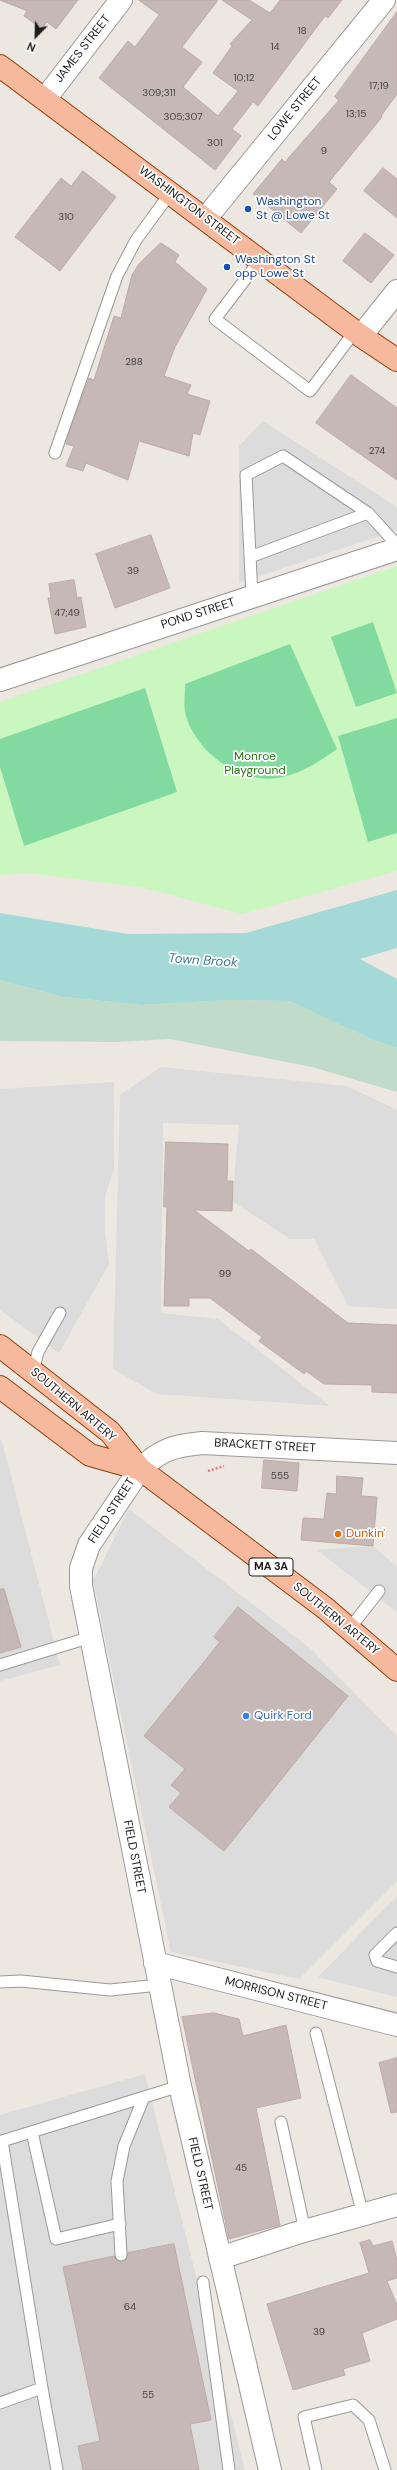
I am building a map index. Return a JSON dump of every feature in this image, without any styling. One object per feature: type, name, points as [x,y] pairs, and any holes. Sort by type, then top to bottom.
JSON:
[{"type":"main road","name":"WASHINGTON STREET","points":[[0,66],[206,218],[358,334],[397,360]]},
{"type":"main road","name":"SOUTHERN ARTERY","points":[[0,1346],[110,1432],[140,1469],[350,1628],[397,1670]]},
{"type":"main road","name":"SOUTHERN ARTERY","points":[[0,1387],[90,1455],[140,1469]]},
{"type":"street","name":"JAMES STREET","points":[[45,99],[121,0]]},
{"type":"street","name":"LOWE STREET","points":[[206,218],[384,0]]},
{"type":"street","points":[[358,334],[397,291]]},
{"type":"street","name":"POND STREET","points":[[0,680],[397,549]]},
{"type":"street","name":"BRACKETT STREET","points":[[140,1469],[157,1453],[177,1445],[202,1443],[397,1453]]},
{"type":"street","name":"FIELD STREET","points":[[140,1469],[100,1526],[89,1545],[81,1568],[81,1586],[180,2086],[270,2470]]},
{"type":"street","name":"MORRISON STREET","points":[[155,1963],[397,2025]]},
{"type":"street","points":[[220,2258],[305,2231],[397,2205]]},
{"type":"lane","points":[[55,454],[117,276],[136,240],[171,192]]},
{"type":"lane","points":[[260,260],[215,319],[310,391],[358,334]]},
{"type":"lane","points":[[252,596],[246,475],[283,456],[368,513],[397,545]]},
{"type":"lane","points":[[250,557],[368,513]]},
{"type":"lane","points":[[33,1372],[38,1352],[60,1313]]},
{"type":"lane","points":[[350,1628],[378,1591]]},
{"type":"lane","points":[[0,1665],[91,1637]]},
{"type":"lane","points":[[397,1933],[375,1955],[377,1961],[397,1967]]},
{"type":"lane","points":[[0,1982],[21,1981],[110,1990],[159,1985]]},
{"type":"lane","points":[[316,2033],[363,2215]]},
{"type":"lane","points":[[57,2470],[42,2388],[2,2141],[180,2086]]},
{"type":"lane","points":[[121,2255],[117,2181],[124,2146],[144,2097]]},
{"type":"lane","points":[[281,2122],[305,2231]]},
{"type":"lane","points":[[32,2132],[56,2239],[120,2224]]},
{"type":"lane","points":[[203,2282],[229,2470]]},
{"type":"lane","points":[[0,2403],[42,2388]]},
{"type":"lane","points":[[316,2470],[304,2417],[353,2405],[369,2420],[385,2470]]},
{"type":"green space","name":"Monroe Playground","points":[[397,566],[397,871],[242,914],[145,888],[30,873],[0,875],[0,702]]},
{"type":"green space","points":[[373,622],[397,693],[356,707],[331,637]]},
{"type":"green space","points":[[290,644],[337,749],[318,762],[291,775],[267,779],[252,777],[236,771],[222,763],[209,753],[198,740],[190,727],[185,712],[185,684]]},
{"type":"green space","points":[[145,688],[177,792],[24,846],[0,767],[0,739]]},
{"type":"green space","points":[[397,718],[397,833],[368,842],[338,736]]},
{"type":"green space","points":[[0,980],[63,997],[142,1005],[229,1000],[289,1001],[371,1039],[397,1048],[397,1092],[312,1067],[170,1039],[116,1042],[0,1041]]},
{"type":"shaded area","points":[[263,421],[397,507],[397,530],[239,583],[239,446]]},
{"type":"shaded area","points":[[161,1067],[347,1086],[397,1110],[397,1309],[348,1306],[314,1239],[290,1239],[232,1201],[239,1125],[163,1123],[161,1313],[218,1319],[330,1406],[157,1394],[113,1369],[120,1095]]},
{"type":"shaded area","points":[[114,1082],[114,1169],[105,1196],[105,1232],[109,1264],[59,1353],[0,1310],[0,1089]]},
{"type":"shaded area","points":[[0,1439],[2,1441],[60,1665],[0,1681]]},
{"type":"shaded area","points":[[129,1509],[311,1649],[397,1736],[397,1881],[299,1979],[171,1952],[93,1581]]},
{"type":"shaded area","points":[[373,1546],[397,1567],[397,1612],[317,1550]]},
{"type":"shaded area","points":[[397,1896],[397,1997],[318,1977]]},
{"type":"shaded area","points":[[145,2074],[245,2470],[0,2470],[0,2115]]},
{"type":"water","name":"Town Brook","points":[[397,890],[397,948],[360,959],[397,979],[397,1048],[371,1039],[289,1001],[229,1000],[142,1005],[63,997],[0,980],[0,913],[128,934],[246,933]]},
{"type":"building","points":[[0,0],[78,0],[56,29],[47,22],[42,29],[24,16],[27,11]]},
{"type":"building","points":[[139,0],[218,0],[182,47],[202,62],[183,87],[218,116],[238,91],[213,73],[232,46],[230,44],[252,20],[222,0],[249,0],[270,13],[280,0],[342,0],[328,18],[325,16],[258,106],[253,102],[232,129],[241,136],[215,170],[99,78],[128,41],[135,47],[159,15]]},
{"type":"building","points":[[397,12],[397,94],[381,116],[382,117],[329,182],[337,189],[301,233],[253,194],[282,159],[285,162],[339,100],[335,97]]},
{"type":"building","points":[[383,168],[397,179],[397,218],[364,191]]},
{"type":"building","points":[[83,171],[116,197],[60,271],[15,237],[61,178],[71,186]]},
{"type":"building","points":[[365,233],[394,255],[371,283],[343,261]]},
{"type":"building","points":[[161,243],[179,255],[175,262],[207,289],[175,347],[164,376],[191,385],[187,394],[210,401],[200,435],[193,433],[189,456],[139,441],[128,480],[86,463],[83,471],[66,466],[74,446],[66,444],[70,430],[89,378],[94,380],[114,316],[121,318],[132,275],[139,264]]},
{"type":"building","points":[[351,375],[397,408],[397,480],[316,423]]},
{"type":"building","points":[[151,535],[170,588],[115,608],[96,554]]},
{"type":"building","points":[[74,580],[77,598],[81,597],[86,627],[55,634],[48,598],[51,598],[49,584]]},
{"type":"building","points":[[166,1142],[228,1144],[227,1181],[233,1181],[232,1211],[194,1210],[249,1251],[251,1249],[348,1323],[397,1325],[397,1393],[372,1392],[372,1385],[324,1384],[306,1371],[304,1374],[259,1341],[262,1337],[210,1298],[189,1298],[189,1306],[164,1306],[167,1207],[164,1207]]},
{"type":"building","points":[[264,1460],[299,1463],[297,1491],[262,1488]]},
{"type":"building","points":[[337,1476],[363,1478],[361,1496],[377,1497],[373,1546],[301,1540],[303,1518],[324,1519],[327,1493],[336,1494]]},
{"type":"building","points":[[0,1589],[4,1589],[21,1647],[0,1653]]},
{"type":"building","name":"Quirk Ford","points":[[238,1607],[348,1696],[224,1851],[169,1807],[181,1793],[171,1785],[185,1769],[144,1736],[220,1642],[214,1637]]},
{"type":"building","points":[[214,2013],[239,2019],[243,2036],[286,2025],[301,2098],[256,2108],[280,2225],[229,2239],[182,2017]]},
{"type":"building","points":[[397,2058],[397,2112],[391,2113],[379,2063]]},
{"type":"building","points":[[370,2240],[373,2246],[392,2241],[397,2260],[397,2278],[387,2281],[397,2305],[397,2319],[362,2333],[370,2361],[343,2369],[345,2375],[293,2390],[267,2304],[369,2273],[360,2243]]},
{"type":"building","points":[[174,2244],[211,2420],[190,2424],[199,2470],[83,2470],[78,2446],[100,2441],[63,2267],[114,2256],[118,2261],[122,2262],[127,2258],[128,2253]]},
{"type":"place","name":"Washington St @ Lowe St","points":[[248,209]]},
{"type":"place","name":"Washington St opp Lowe St","points":[[227,267]]},
{"type":"place","name":"Dunkin'","points":[[338,1534]]},
{"type":"place","name":"Quirk Ford","points":[[246,1716]]}]
